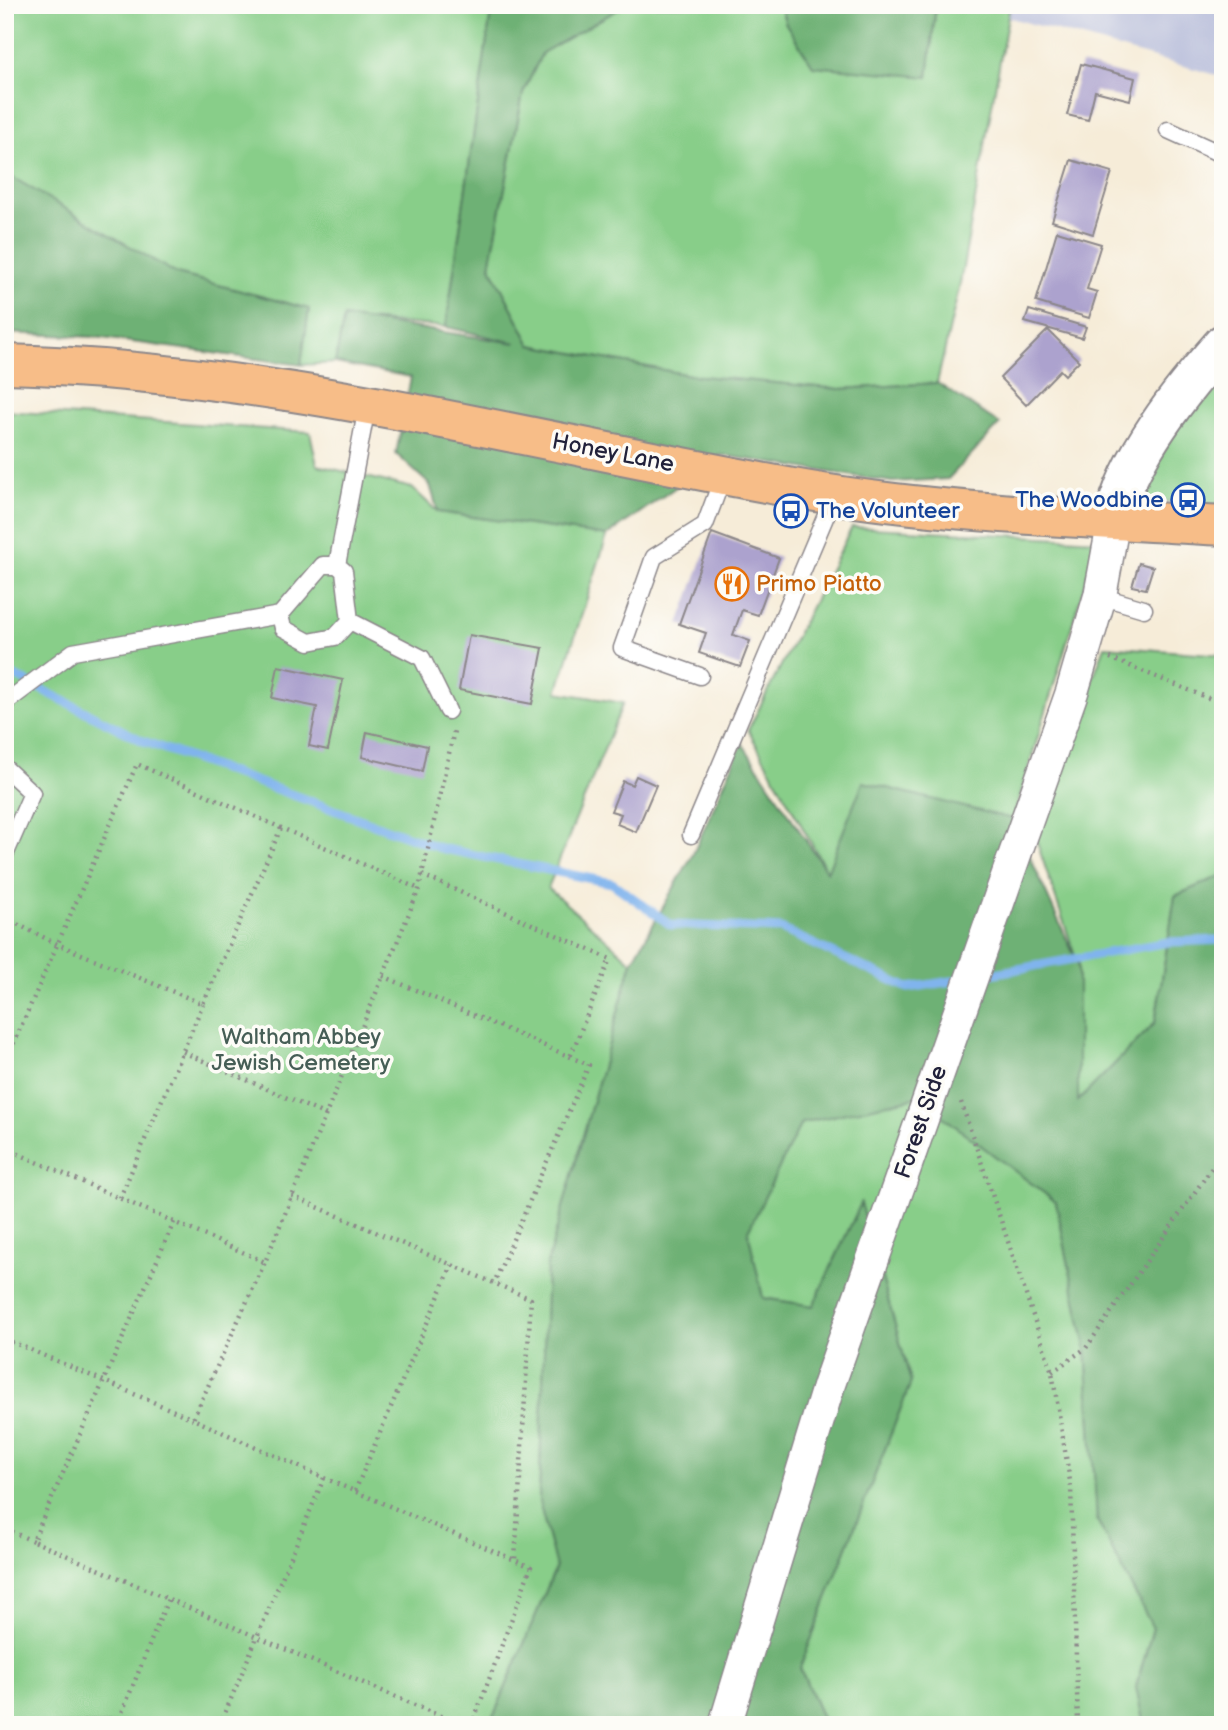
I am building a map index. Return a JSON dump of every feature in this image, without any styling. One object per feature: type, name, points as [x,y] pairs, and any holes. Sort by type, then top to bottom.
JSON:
[{"type":"main road","name":"Honey Lane","points":[[5,364],[58,365],[215,379],[835,494],[955,510],[1223,526]]},
{"type":"street","points":[[1114,519],[1119,495],[1178,394],[1223,344]]},
{"type":"street","name":"Forest Side","points":[[725,1725],[829,1384],[1085,648],[1100,596],[1114,519]]},
{"type":"lane","points":[[1168,130],[1223,155]]},
{"type":"lane","points":[[337,565],[368,407]]},
{"type":"lane","points":[[700,676],[622,648],[654,557],[705,525],[724,474]]},
{"type":"lane","points":[[691,835],[835,494]]},
{"type":"lane","points":[[5,703],[73,652],[281,615],[323,565],[337,565],[344,571],[350,621]]},
{"type":"lane","points":[[1100,596],[1144,609]]},
{"type":"lane","points":[[281,615],[283,628],[310,642],[335,636],[350,621]]},
{"type":"lane","points":[[350,621],[422,658],[448,711]]},
{"type":"lane","points":[[5,768],[32,793],[5,855]]},
{"type":"path","points":[[1085,648],[1223,704]]},
{"type":"path","points":[[193,1419],[265,1262],[419,889],[454,731],[448,711]]},
{"type":"path","points":[[5,1063],[136,764],[419,889]]},
{"type":"path","points":[[120,1198],[281,827]]},
{"type":"path","points":[[422,875],[610,959],[570,1057]]},
{"type":"path","points":[[5,918],[57,944],[203,1004]]},
{"type":"path","points":[[383,976],[589,1065],[494,1283]]},
{"type":"path","points":[[183,1052],[326,1115]]},
{"type":"path","points":[[945,1055],[1052,1372],[1071,1487],[1078,1725]]},
{"type":"path","points":[[5,1148],[265,1262]]},
{"type":"path","points":[[1052,1372],[1087,1348],[1223,1152]]},
{"type":"path","points":[[292,1196],[531,1299],[514,1560]]},
{"type":"path","points":[[33,1541],[174,1222]]},
{"type":"path","points":[[355,1491],[452,1265]]},
{"type":"path","points":[[5,1339],[531,1567],[472,1725]]},
{"type":"path","points":[[220,1725],[324,1478]]},
{"type":"path","points":[[5,1530],[460,1725]]},
{"type":"path","points":[[117,1725],[168,1599]]},
{"type":"path","points":[[8,1721],[21,1725]]},
{"type":"shaded area","points":[[1011,5],[1223,5],[1223,77],[1007,17]]},
{"type":"green space","points":[[5,5],[492,5],[446,327],[344,318],[335,363],[301,365],[309,309],[177,274],[5,173]]},
{"type":"green space","points":[[492,5],[633,5],[624,6],[542,53],[523,93],[490,266],[531,345],[690,375],[840,389],[937,383],[1000,424],[948,479],[892,482],[721,455],[607,536],[438,512],[430,485],[396,454],[411,377],[335,363],[344,317],[516,343],[446,327]]},
{"type":"green space","points":[[780,5],[786,24],[928,77],[936,5],[1010,5],[960,284],[937,383],[840,389],[690,375],[531,345],[490,266],[523,93],[542,53],[624,6]]},
{"type":"green space","points":[[780,5],[936,5],[928,77],[813,66],[786,24]]},
{"type":"green space","points":[[5,173],[177,274],[309,309],[301,365],[95,337],[5,333]]},
{"type":"green space","points":[[1218,376],[1223,384],[1223,506],[1148,500],[1143,491],[1173,429]]},
{"type":"green space","name":"Waltham Abbey Jewish Cemetery","points":[[5,411],[310,432],[317,465],[412,488],[438,512],[607,536],[557,692],[623,703],[548,888],[632,962],[547,1264],[539,1501],[556,1567],[490,1725],[5,1725]]},
{"type":"green space","points":[[852,527],[1098,540],[1013,819],[828,873],[748,730]]},
{"type":"green space","points":[[1105,646],[1223,655],[1223,875],[1175,896],[1155,1023],[1078,1102],[1078,964],[1034,834]]},
{"type":"green space","points":[[742,743],[827,872],[863,782],[1013,819],[1078,964],[1078,1101],[1155,1023],[1175,896],[1223,875],[1223,1725],[1144,1725],[1136,1687],[1153,1628],[1097,1520],[1086,1348],[1056,1202],[917,1097],[801,1123],[748,1231],[763,1298],[813,1306],[861,1203],[911,1382],[800,1668],[825,1725],[490,1725],[556,1567],[539,1501],[547,1264],[632,962],[693,854]]},
{"type":"green space","points":[[917,1097],[1056,1202],[1086,1348],[1097,1520],[1153,1628],[1136,1687],[1144,1725],[825,1725],[800,1668],[911,1382],[861,1204],[813,1306],[763,1298],[747,1231],[801,1123]]},
{"type":"building","points":[[1081,64],[1135,78],[1130,100],[1095,91],[1088,120],[1067,115]]},
{"type":"building","points":[[1071,160],[1112,172],[1093,234],[1052,221]]},
{"type":"building","points":[[1057,231],[1101,244],[1087,289],[1097,292],[1089,318],[1036,302]]},
{"type":"building","points":[[1029,310],[1086,327],[1082,338],[1025,322]]},
{"type":"building","points":[[1048,330],[1079,361],[1065,375],[1060,370],[1026,405],[1000,378]]},
{"type":"building","name":"Primo Piatto","points":[[712,533],[779,558],[758,615],[742,610],[733,635],[750,641],[740,667],[699,653],[706,633],[679,624]]},
{"type":"building","points":[[1139,563],[1153,567],[1146,589],[1132,586]]},
{"type":"building","points":[[469,635],[543,648],[532,704],[459,690]]},
{"type":"building","points":[[278,666],[343,680],[328,750],[309,746],[317,707],[272,698]]},
{"type":"building","points":[[367,732],[427,746],[422,771],[362,757]]},
{"type":"building","points":[[636,776],[656,785],[636,832],[617,824],[621,814],[611,811],[623,781],[632,785]]},
{"type":"waterway","points":[[5,671],[143,741],[440,848],[612,883],[671,925],[781,929],[908,988],[965,979]]},
{"type":"waterway","points":[[979,976],[1168,942],[1223,940]]},
{"type":"place","name":"The Woodbine","points":[[1188,500]]},
{"type":"place","name":"The Volunteer","points":[[791,511]]},
{"type":"place","name":"Primo Piatto","points":[[732,584]]}]
